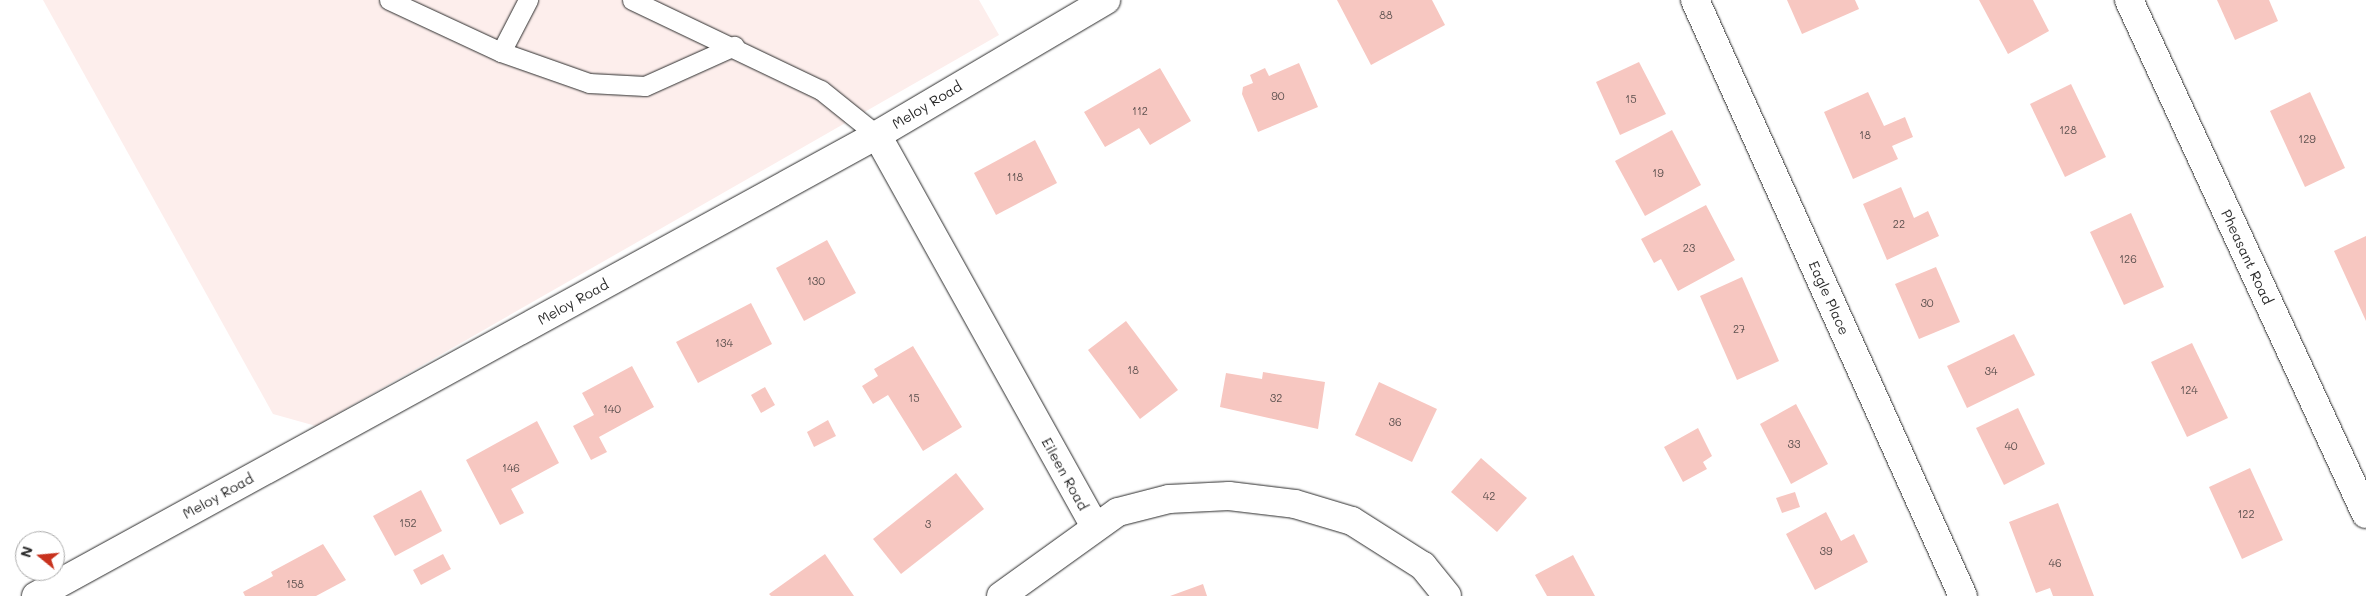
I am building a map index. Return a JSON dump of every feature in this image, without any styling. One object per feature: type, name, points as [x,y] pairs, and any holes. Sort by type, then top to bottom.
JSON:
[{"type":"street","name":"Meloy Road","points":[[36,596],[877,135],[1106,0]]},
{"type":"street","name":"Eagle Place","points":[[1694,0],[1963,596]]},
{"type":"street","name":"Pheasant Road","points":[[2129,0],[2366,514]]},
{"type":"street","name":"Eileen Road","points":[[877,135],[1094,525],[1118,512],[1168,499],[1229,496],[1295,504],[1326,511],[1380,535],[1423,566],[1447,596]]},
{"type":"street","points":[[1001,596],[1094,525]]},
{"type":"lane","points":[[389,0],[501,52],[589,83],[646,86],[734,46]]},
{"type":"lane","points":[[501,52],[528,0]]},
{"type":"lane","points":[[632,0],[734,46],[821,90],[877,135]]},
{"type":"shaded area","points":[[43,0],[979,0],[999,35],[316,426],[273,414]]},
{"type":"building","points":[[1337,0],[1432,0],[1445,25],[1371,65]]},
{"type":"building","points":[[1787,0],[1855,0],[1859,9],[1802,34]]},
{"type":"building","points":[[1979,0],[2033,0],[2049,31],[2008,54]]},
{"type":"building","points":[[2217,0],[2269,0],[2278,21],[2235,40]]},
{"type":"building","points":[[1639,62],[1666,114],[1620,135],[1596,82]]},
{"type":"building","points":[[1299,63],[1318,107],[1258,132],[1242,94],[1243,87],[1253,83],[1250,75],[1265,68],[1269,76]]},
{"type":"building","points":[[1160,68],[1191,121],[1150,145],[1139,128],[1105,147],[1084,112]]},
{"type":"building","points":[[2071,84],[2106,157],[2065,177],[2030,104]]},
{"type":"building","points":[[1868,92],[1884,126],[1905,117],[1913,137],[1892,146],[1898,159],[1853,179],[1824,112]]},
{"type":"building","points":[[2310,92],[2345,168],[2305,187],[2270,111]]},
{"type":"building","points":[[1672,130],[1701,185],[1645,216],[1615,161]]},
{"type":"building","points":[[1035,140],[1057,183],[996,215],[974,173]]},
{"type":"building","points":[[1901,187],[1914,218],[1928,211],[1939,236],[1887,260],[1863,204]]},
{"type":"building","points":[[1706,205],[1735,260],[1678,291],[1661,259],[1654,263],[1641,239]]},
{"type":"building","points":[[2131,213],[2164,287],[2124,305],[2090,232]]},
{"type":"building","points":[[2366,236],[2366,321],[2334,251]]},
{"type":"building","points":[[827,240],[856,293],[804,321],[776,268]]},
{"type":"building","points":[[1936,267],[1960,322],[1919,339],[1895,284]]},
{"type":"building","points":[[1742,277],[1779,361],[1737,380],[1700,296]]},
{"type":"building","points":[[751,303],[772,344],[698,383],[676,342]]},
{"type":"building","points":[[1126,321],[1178,390],[1140,419],[1088,350]]},
{"type":"building","points":[[2014,334],[2035,375],[1967,408],[1947,366]]},
{"type":"building","points":[[2192,343],[2228,418],[2187,437],[2151,362]]},
{"type":"building","points":[[913,346],[962,427],[923,451],[888,395],[873,404],[862,386],[878,376],[874,369]]},
{"type":"building","points":[[632,366],[654,407],[599,437],[607,452],[591,460],[573,426],[594,415],[582,393]]},
{"type":"building","points":[[1263,372],[1325,382],[1318,429],[1220,407],[1226,373],[1262,379]]},
{"type":"building","points":[[1379,382],[1437,409],[1412,462],[1355,435]]},
{"type":"building","points":[[765,387],[775,405],[761,413],[751,395]]},
{"type":"building","points":[[1796,404],[1828,464],[1791,484],[1760,424]]},
{"type":"building","points":[[2018,408],[2045,464],[2004,485],[1976,428]]},
{"type":"building","points":[[828,420],[836,436],[814,447],[807,432]]},
{"type":"building","points":[[537,421],[559,463],[511,489],[524,513],[500,525],[466,460]]},
{"type":"building","points":[[1698,428],[1712,456],[1703,462],[1707,469],[1683,482],[1664,447]]},
{"type":"building","points":[[1481,458],[1527,498],[1497,532],[1451,492]]},
{"type":"building","points":[[2250,468],[2283,540],[2242,559],[2209,487]]},
{"type":"building","points":[[956,473],[984,509],[901,574],[873,539]]},
{"type":"building","points":[[421,490],[442,531],[395,556],[373,516]]},
{"type":"building","points":[[1795,492],[1800,507],[1782,513],[1776,498]]},
{"type":"building","points":[[2058,503],[2094,596],[2053,596],[2050,588],[2036,593],[2009,522]]},
{"type":"building","points":[[1826,512],[1841,541],[1854,534],[1868,562],[1815,590],[1786,534]]},
{"type":"building","points":[[323,544],[346,580],[316,596],[245,596],[243,592],[273,576],[271,572]]},
{"type":"building","points":[[443,554],[451,569],[421,585],[413,570]]},
{"type":"building","points":[[825,554],[854,596],[771,596],[769,594]]},
{"type":"building","points":[[1573,555],[1595,596],[1547,596],[1535,575]]},
{"type":"building","points":[[1203,584],[1207,596],[1170,596]]}]
